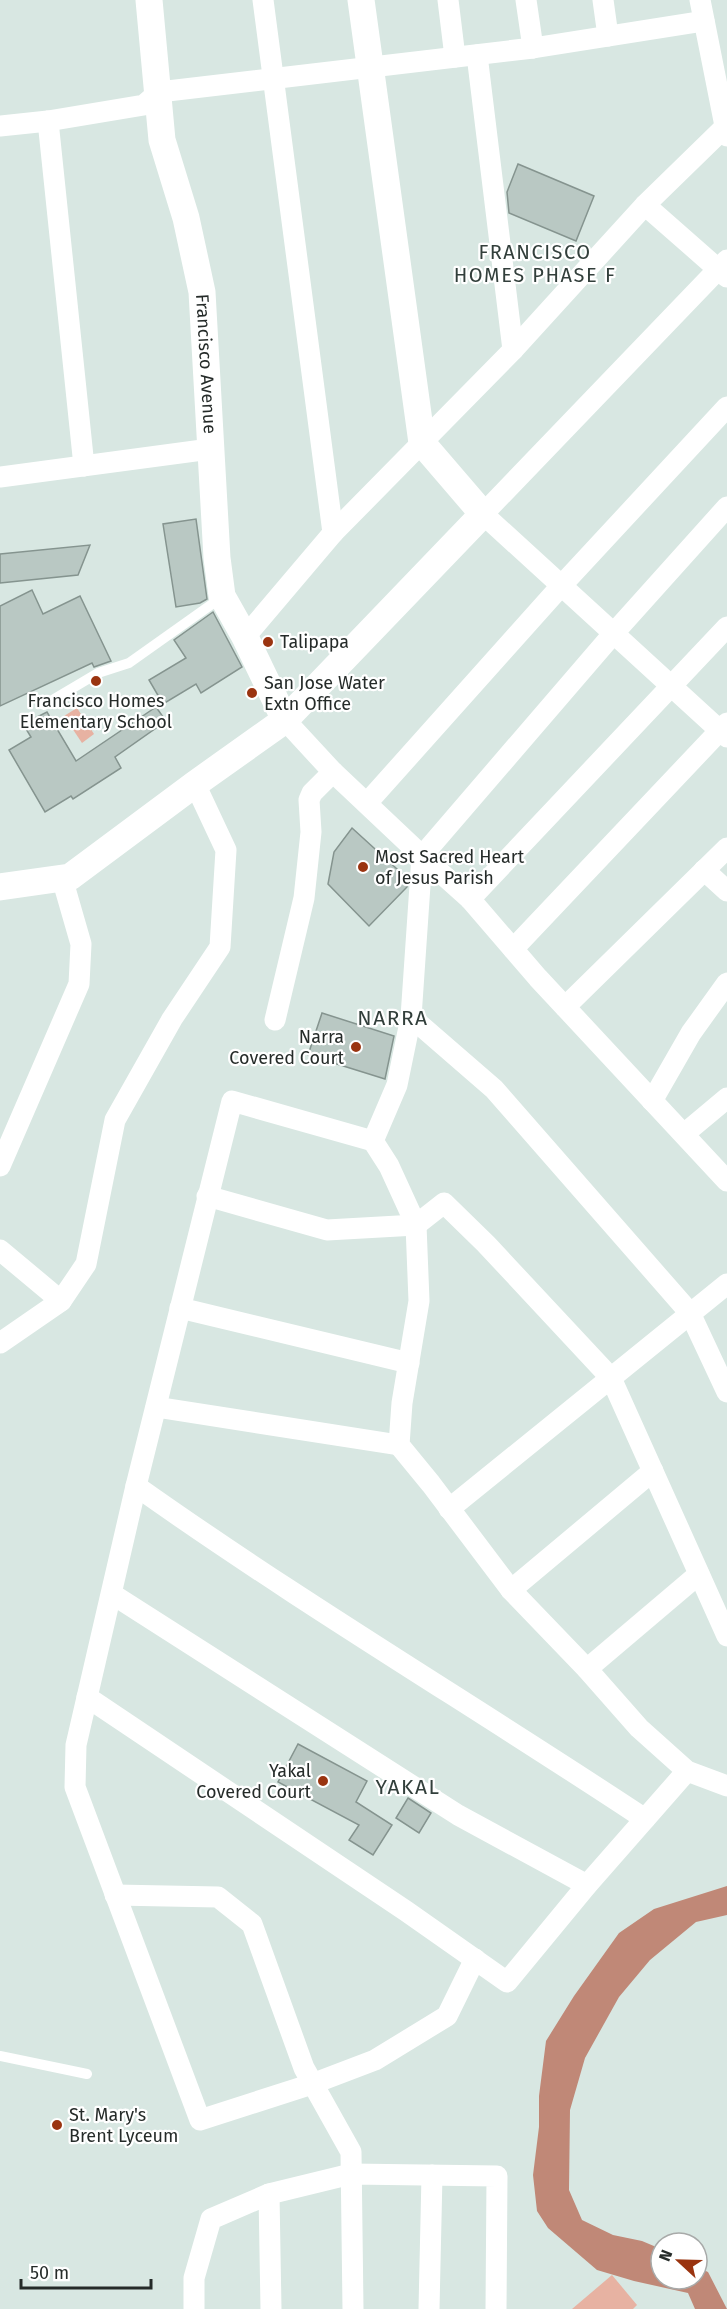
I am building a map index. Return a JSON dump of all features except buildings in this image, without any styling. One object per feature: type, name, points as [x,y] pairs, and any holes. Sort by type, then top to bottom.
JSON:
[{"type":"street","name":"Francisco Avenue","points":[[149,0],[162,140],[186,218],[202,292],[217,558],[222,596],[245,636],[285,720]]},
{"type":"street","points":[[262,0],[333,533]]},
{"type":"street","points":[[361,0],[422,443],[483,514],[670,687],[724,730],[513,949]]},
{"type":"street","points":[[448,0],[455,57]]},
{"type":"street","points":[[526,0],[533,48]]},
{"type":"street","points":[[603,0],[608,36]]},
{"type":"street","points":[[245,636],[333,533],[513,350],[645,205],[726,132],[700,0]]},
{"type":"street","points":[[0,126],[48,121],[144,105],[159,92],[533,48],[704,21]]},
{"type":"street","points":[[477,55],[513,350]]},
{"type":"street","points":[[48,121],[84,466]]},
{"type":"street","points":[[0,887],[70,877],[285,720],[724,268],[645,205]]},
{"type":"street","points":[[367,802],[561,586],[727,407]]},
{"type":"street","points":[[0,477],[210,449]]},
{"type":"street","points":[[373,1141],[397,1085],[411,1017],[422,856],[613,634],[727,507]]},
{"type":"street","points":[[470,899],[727,627]]},
{"type":"street","points":[[285,720],[333,772],[470,899],[565,1007],[727,1181]]},
{"type":"street","points":[[275,1020],[304,898],[311,825],[310,796],[333,772]]},
{"type":"street","points":[[0,1343],[61,1301],[86,1264],[115,1120],[172,1019],[220,947],[226,850],[195,784]]},
{"type":"street","points":[[565,1007],[727,848]]},
{"type":"street","points":[[704,870],[727,891]]},
{"type":"street","points":[[0,1166],[79,984],[81,944],[62,878]]},
{"type":"street","points":[[652,1101],[691,1033],[727,983]]},
{"type":"street","points":[[411,1017],[494,1089],[690,1313],[727,1392]]},
{"type":"street","points":[[684,1134],[727,1098]]},
{"type":"street","points":[[399,1445],[418,1301],[416,1225],[389,1166],[373,1141],[232,1101],[136,1485],[76,1745],[75,1787],[200,2120],[312,2084],[375,2060],[447,2016],[475,1959]]},
{"type":"street","points":[[207,1196],[327,1230],[416,1225],[444,1203],[486,1244],[611,1378],[727,1636]]},
{"type":"street","points":[[0,1250],[61,1301]]},
{"type":"street","points":[[449,1509],[727,1284]]},
{"type":"street","points":[[180,1308],[409,1363]]},
{"type":"street","points":[[156,1407],[399,1445],[511,1590],[587,1669],[639,1728],[687,1771],[727,1786]]},
{"type":"street","points":[[511,1590],[653,1471]]},
{"type":"street","points":[[136,1485],[223,1548],[645,1819]]},
{"type":"street","points":[[587,1669],[699,1574]]},
{"type":"street","points":[[111,1594],[458,1815],[587,1885]]},
{"type":"street","points":[[87,1697],[507,1982],[587,1885],[687,1771]]},
{"type":"street","points":[[115,1895],[218,1897],[252,1924],[304,2068],[351,2152],[353,2309]]},
{"type":"street","points":[[194,2309],[194,2278],[211,2219],[269,2194],[351,2174],[497,2176],[496,2309]]},
{"type":"street","points":[[429,2309],[432,2175]]},
{"type":"street","points":[[269,2194],[270,2309]]},
{"type":"lane","points":[[44,705],[98,673],[129,663],[222,596]]},
{"type":"lane","points":[[0,2056],[87,2074]]},
{"type":"shaded area","points":[[77,708],[94,734],[82,743],[64,716]]},
{"type":"shaded area","points":[[727,1886],[727,1915],[696,1922],[650,1960],[619,1997],[585,2058],[570,2110],[569,2190],[582,2220],[613,2235],[649,2244],[649,2284],[597,2270],[548,2228],[537,2211],[533,2175],[546,2041],[574,1996],[619,1933],[654,1909]]},
{"type":"shaded area","points":[[709,2274],[727,2309],[695,2309],[688,2293],[679,2291],[709,2291]]},
{"type":"shaded area","points":[[612,2275],[637,2305],[633,2309],[572,2309]]},
{"type":"place","name":"Talipapa","points":[[268,642]]},
{"type":"place","name":"Francisco Homes Elementary School","points":[[96,681]]},
{"type":"place","name":"San Jose Water Extn Office","points":[[252,693]]},
{"type":"place","name":"Most Sacred Heart of Jesus Parish","points":[[363,867]]},
{"type":"place","name":"Narra Covered Court","points":[[356,1047]]},
{"type":"place","name":"Yakal Covered Court","points":[[323,1781]]},
{"type":"place","name":"St. Mary's Brent Lyceum","points":[[57,2125]]},
{"type":"district","name":"FRANCISCO HOMES PHASE F","points":[[535,264]]},
{"type":"district","name":"NARRA","points":[[393,1018]]},
{"type":"district","name":"YAKAL","points":[[408,1787]]}]
